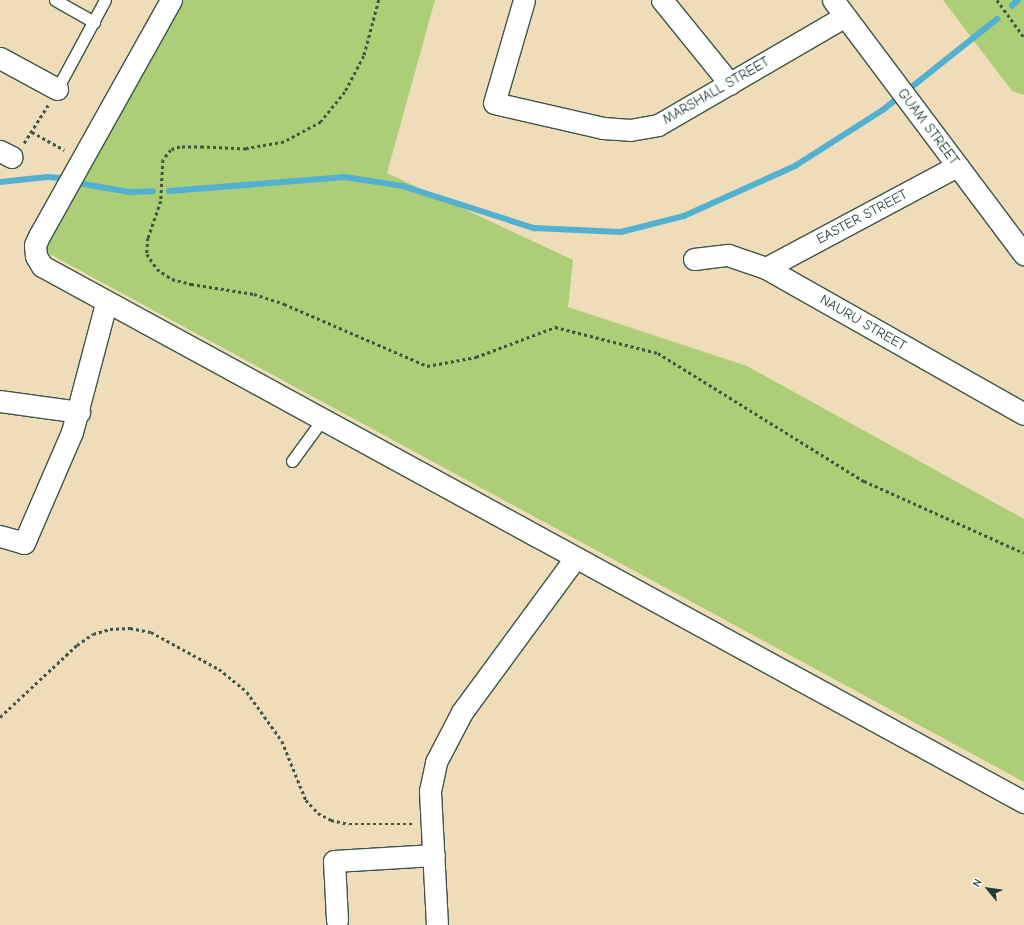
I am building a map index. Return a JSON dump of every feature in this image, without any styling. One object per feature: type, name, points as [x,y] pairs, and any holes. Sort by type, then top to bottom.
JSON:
[{"type":"street","points":[[171,0],[39,236],[36,245],[36,256],[42,266],[55,275],[106,303],[1024,802]]},
{"type":"street","name":"MARSHALL STREET","points":[[524,0],[494,103],[581,124],[630,130],[658,124],[730,84],[839,8]]},
{"type":"street","points":[[662,0],[730,84]]},
{"type":"street","name":"GUAM STREET","points":[[839,8],[1024,254]]},
{"type":"street","points":[[0,58],[57,89]]},
{"type":"street","name":"EASTER STREET","points":[[766,268],[957,166]]},
{"type":"street","name":"NAURU STREET","points":[[694,259],[728,255],[766,268],[1024,414]]},
{"type":"street","points":[[0,536],[24,543],[79,412],[106,303]]},
{"type":"street","points":[[0,400],[79,412]]},
{"type":"street","points":[[437,925],[431,824],[432,784],[436,762],[448,736],[462,712],[575,558]]},
{"type":"street","points":[[337,920],[334,861],[434,855]]},
{"type":"lane","points":[[55,0],[94,22]]},
{"type":"lane","points":[[57,89],[105,0]]},
{"type":"lane","points":[[292,461],[322,420]]},
{"type":"path","points":[[379,0],[364,56],[345,92],[321,122],[284,142],[253,148],[180,147],[171,150],[163,160],[161,201],[148,238],[147,254],[157,269],[172,279],[184,283],[254,294],[284,304],[427,366],[476,357],[555,327],[658,353],[864,480],[1024,553]]},
{"type":"path","points":[[997,0],[1024,37]]},
{"type":"path","points":[[6,154],[32,132],[57,89]]},
{"type":"path","points":[[32,132],[82,160]]},
{"type":"path","points":[[0,717],[77,645],[93,634],[110,629],[130,628],[151,632],[219,669],[247,692],[282,741],[306,800],[318,813],[331,820],[348,824],[431,824]]},
{"type":"green space","points":[[183,0],[435,0],[387,173],[573,260],[568,307],[747,366],[1024,519],[1024,782],[44,251]]},
{"type":"green space","points":[[943,0],[1024,0],[1024,95],[1012,91]]},
{"type":"waterway","points":[[1012,6],[1018,0]]},
{"type":"waterway","points":[[169,191],[345,177],[403,186],[534,228],[621,232],[684,216],[795,166],[883,110],[997,19]]},
{"type":"waterway","points":[[0,182],[47,177],[61,178]]},
{"type":"waterway","points":[[78,183],[129,192],[153,191]]}]
